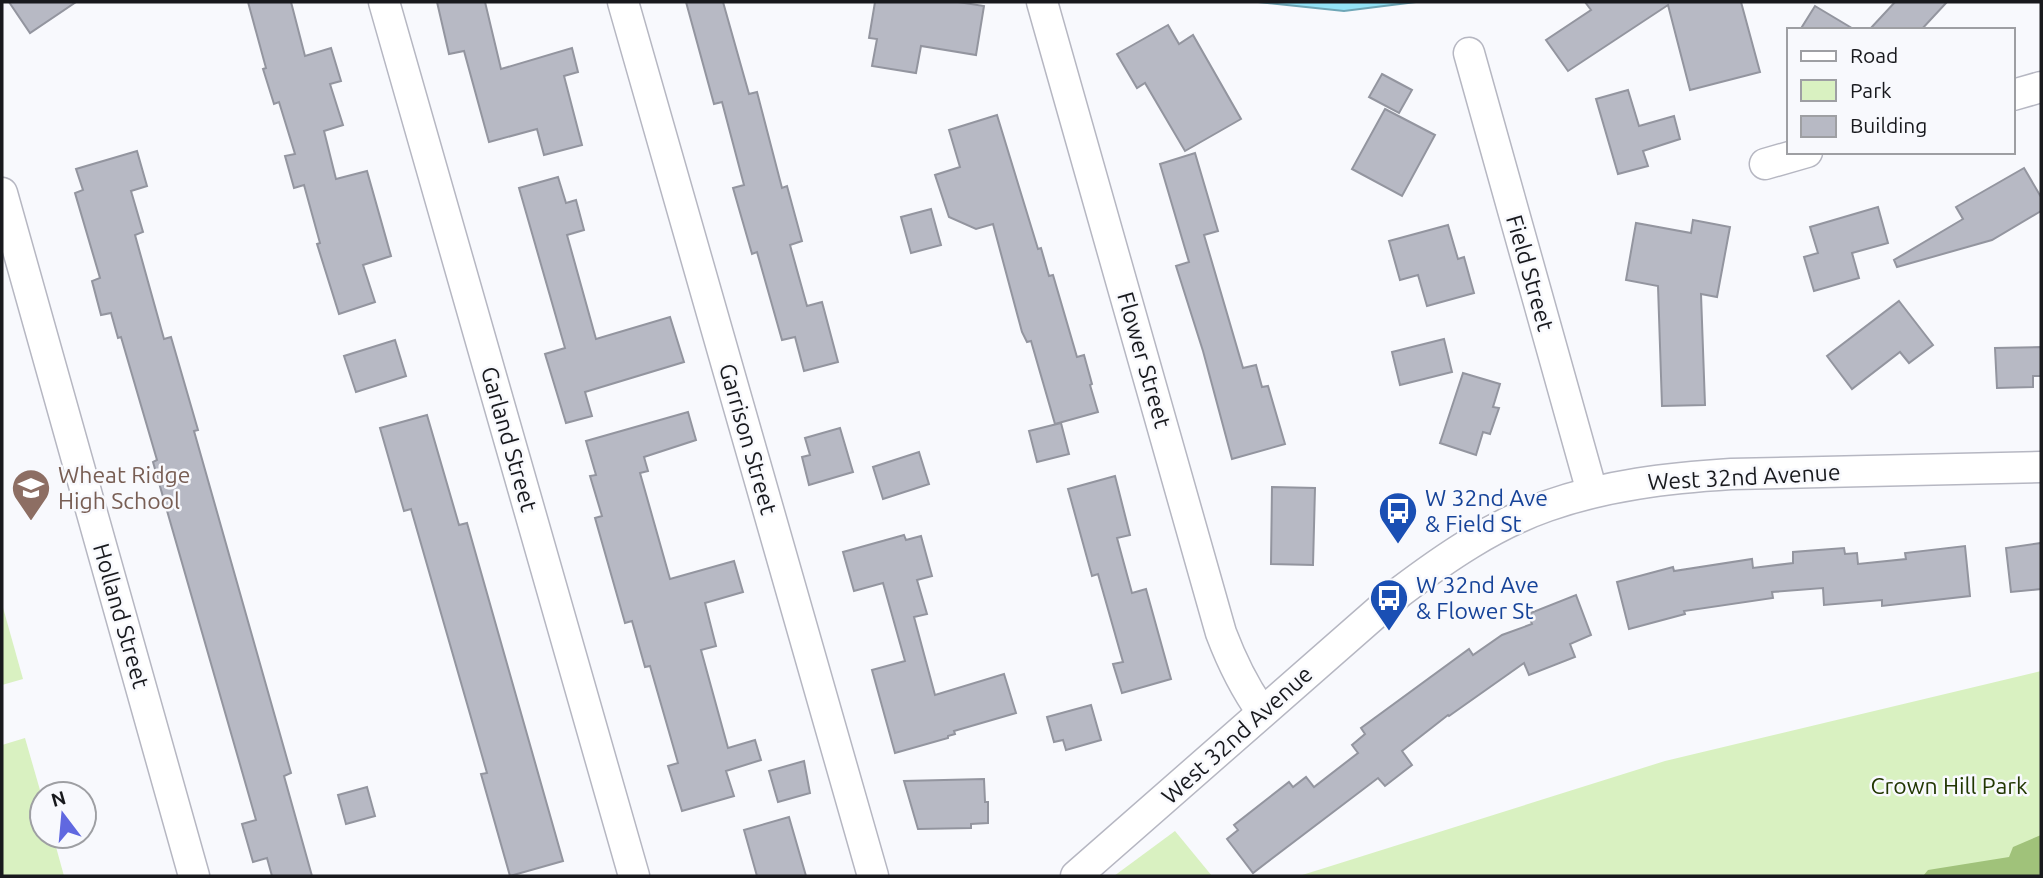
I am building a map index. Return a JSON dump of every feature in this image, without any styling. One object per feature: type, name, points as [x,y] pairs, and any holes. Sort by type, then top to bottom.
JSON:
[{"type":"street","name":"Garland Street","points":[[384,2],[634,876]]},
{"type":"street","name":"Garrison Street","points":[[623,2],[873,876]]},
{"type":"street","name":"Flower Street","points":[[1042,2],[1221,633],[1245,690],[1262,712]]},
{"type":"street","name":"Field Street","points":[[1469,53],[1592,492]]},
{"type":"street","points":[[2015,94],[2041,87]]},
{"type":"street","points":[[1765,164],[1800,154]]},
{"type":"street","name":"Holland Street","points":[[2,194],[194,876]]},
{"type":"street","name":"West 32nd Avenue","points":[[1076,876],[1399,592],[1456,551],[1546,506],[1592,492],[1656,481],[1731,474],[2041,467]]},
{"type":"green space","points":[[2,604],[23,679],[2,685]]},
{"type":"green space","name":"Crown Hill Park","points":[[2041,671],[2041,876],[1299,876],[1665,761]]},
{"type":"green space","points":[[25,738],[37,780],[28,780],[28,850],[57,850],[64,876],[2,876],[2,745]]},
{"type":"green space","points":[[1175,831],[1212,876],[1114,876]]},
{"type":"green space","points":[[2041,835],[2041,876],[1923,876],[1928,870],[2009,857],[2013,847]]},
{"type":"water","points":[[1258,2],[1416,2],[1344,11]]},
{"type":"building","points":[[9,2],[76,2],[30,33]]},
{"type":"building","points":[[248,2],[291,2],[305,56],[331,48],[341,81],[330,84],[343,125],[324,131],[336,179],[367,171],[391,256],[363,265],[375,302],[339,314],[317,244],[320,243],[304,185],[294,188],[285,156],[295,154],[279,102],[274,104],[263,69],[266,68]]},
{"type":"building","points":[[437,2],[485,2],[501,69],[572,48],[578,72],[564,76],[582,145],[544,155],[537,129],[489,142],[464,51],[449,54]]},
{"type":"building","points":[[686,2],[723,2],[749,94],[757,92],[782,188],[787,186],[802,241],[790,245],[807,306],[822,302],[838,362],[804,371],[795,337],[782,340],[757,252],[752,254],[733,188],[744,185],[722,102],[714,104]]},
{"type":"building","points":[[875,2],[958,2],[984,6],[976,55],[921,46],[916,73],[872,66],[877,39],[869,38]]},
{"type":"building","points":[[1585,2],[1741,2],[1760,72],[1690,90],[1668,5],[1568,71],[1546,40],[1591,10]]},
{"type":"building","points":[[1895,2],[1947,2],[1923,28],[1871,28]]},
{"type":"building","points":[[1815,6],[1852,28],[1801,28]]},
{"type":"building","points":[[1168,25],[1179,44],[1193,35],[1241,119],[1185,151],[1145,83],[1137,88],[1117,54]]},
{"type":"building","points":[[1382,74],[1412,90],[1399,113],[1369,97]]},
{"type":"building","points":[[1628,90],[1639,126],[1674,116],[1680,139],[1643,151],[1648,166],[1618,174],[1596,99]]},
{"type":"building","points":[[1385,109],[1435,135],[1402,196],[1352,169]]},
{"type":"building","points":[[997,115],[1038,249],[1041,248],[1049,276],[1053,275],[1077,357],[1084,355],[1098,412],[1055,424],[1031,341],[1027,342],[1022,332],[993,224],[976,229],[949,217],[935,175],[960,167],[949,130]]},
{"type":"building","points":[[137,151],[147,186],[131,191],[143,232],[135,235],[164,339],[171,337],[198,430],[194,431],[291,773],[284,776],[312,876],[272,876],[267,858],[253,862],[242,824],[256,820],[153,462],[157,460],[121,337],[118,338],[111,313],[101,315],[92,281],[100,278],[75,193],[83,190],[76,169]]},
{"type":"building","points":[[1195,153],[1218,231],[1204,235],[1243,368],[1256,365],[1262,387],[1268,386],[1285,444],[1232,459],[1203,351],[1176,266],[1189,262],[1160,164]]},
{"type":"building","points":[[2024,168],[2041,197],[2041,211],[1992,240],[1897,267],[1894,260],[1963,219],[1956,207]]},
{"type":"building","points":[[558,177],[566,203],[576,200],[584,230],[567,235],[596,339],[670,317],[684,362],[585,392],[592,416],[566,423],[545,354],[565,348],[519,188]]},
{"type":"building","points":[[1878,207],[1888,243],[1852,253],[1859,278],[1814,291],[1804,257],[1818,253],[1810,227]]},
{"type":"building","points":[[931,209],[941,245],[911,253],[901,217]]},
{"type":"building","points":[[1693,220],[1730,227],[1717,297],[1701,294],[1705,405],[1662,406],[1658,286],[1626,280],[1636,223],[1691,233]]},
{"type":"building","points":[[1448,225],[1458,259],[1464,257],[1474,293],[1427,306],[1418,275],[1400,280],[1389,241]]},
{"type":"building","points":[[1899,301],[1933,345],[1909,363],[1900,352],[1852,389],[1827,356]]},
{"type":"building","points":[[1444,339],[1452,372],[1400,385],[1392,352]]},
{"type":"building","points":[[395,340],[406,376],[356,392],[344,356]]},
{"type":"building","points":[[2041,347],[2041,376],[2033,376],[2033,387],[1997,388],[1995,348]]},
{"type":"building","points":[[1463,373],[1500,384],[1493,407],[1499,408],[1490,434],[1483,432],[1476,455],[1440,443]]},
{"type":"building","points":[[688,412],[696,440],[644,457],[648,471],[640,473],[670,579],[734,561],[743,592],[705,603],[716,646],[701,650],[728,748],[755,740],[761,760],[726,771],[734,796],[682,811],[668,766],[678,763],[650,666],[645,667],[632,621],[625,623],[595,518],[602,516],[590,476],[596,475],[586,441]]},
{"type":"building","points":[[427,415],[459,525],[467,523],[563,861],[510,876],[481,774],[487,773],[411,509],[404,511],[380,428]]},
{"type":"building","points":[[1061,423],[1069,454],[1037,462],[1029,431]]},
{"type":"building","points":[[840,428],[853,472],[809,485],[802,457],[810,455],[805,438]]},
{"type":"building","points":[[919,452],[929,484],[883,499],[873,467]]},
{"type":"building","points":[[1115,476],[1130,535],[1117,538],[1132,593],[1146,589],[1171,679],[1122,693],[1113,664],[1123,662],[1098,574],[1092,576],[1068,489]]},
{"type":"building","points":[[1272,487],[1315,488],[1313,565],[1271,564]]},
{"type":"building","points":[[904,535],[906,540],[921,536],[932,576],[917,580],[927,614],[914,617],[935,695],[1004,674],[1016,713],[954,731],[955,734],[948,738],[895,753],[872,670],[905,661],[883,583],[854,591],[843,552]]},
{"type":"building","points":[[2041,543],[2041,589],[2011,592],[2006,548]]},
{"type":"building","points":[[1965,546],[1970,596],[1882,606],[1882,600],[1824,605],[1823,588],[1772,592],[1773,598],[1684,611],[1685,614],[1629,629],[1617,582],[1673,567],[1674,571],[1752,559],[1753,568],[1793,563],[1793,552],[1844,548],[1845,554],[1857,553],[1858,564],[1906,559],[1905,553]]},
{"type":"building","points":[[1576,595],[1591,635],[1570,644],[1575,657],[1529,675],[1524,663],[1448,715],[1402,751],[1412,765],[1385,786],[1378,778],[1253,873],[1227,839],[1238,830],[1234,825],[1289,782],[1293,787],[1306,777],[1314,787],[1358,753],[1352,745],[1365,734],[1361,728],[1469,649],[1473,655],[1502,635],[1532,624],[1528,614]]},
{"type":"building","points":[[1091,705],[1101,740],[1066,750],[1063,740],[1054,742],[1047,717]]},
{"type":"building","points":[[804,761],[810,793],[778,802],[769,771]]},
{"type":"building","points":[[984,779],[988,823],[971,824],[971,828],[918,829],[904,781]]},
{"type":"building","points":[[367,787],[375,816],[346,824],[338,795]]},
{"type":"building","points":[[789,817],[806,876],[757,876],[744,830]]},
{"type":"place","name":"Wheat Ridge High School","points":[[31,522]]},
{"type":"place","name":"W 32nd Ave & Field St","points":[[1398,545]]},
{"type":"place","name":"W 32nd Ave & Flower St","points":[[1389,632]]}]
